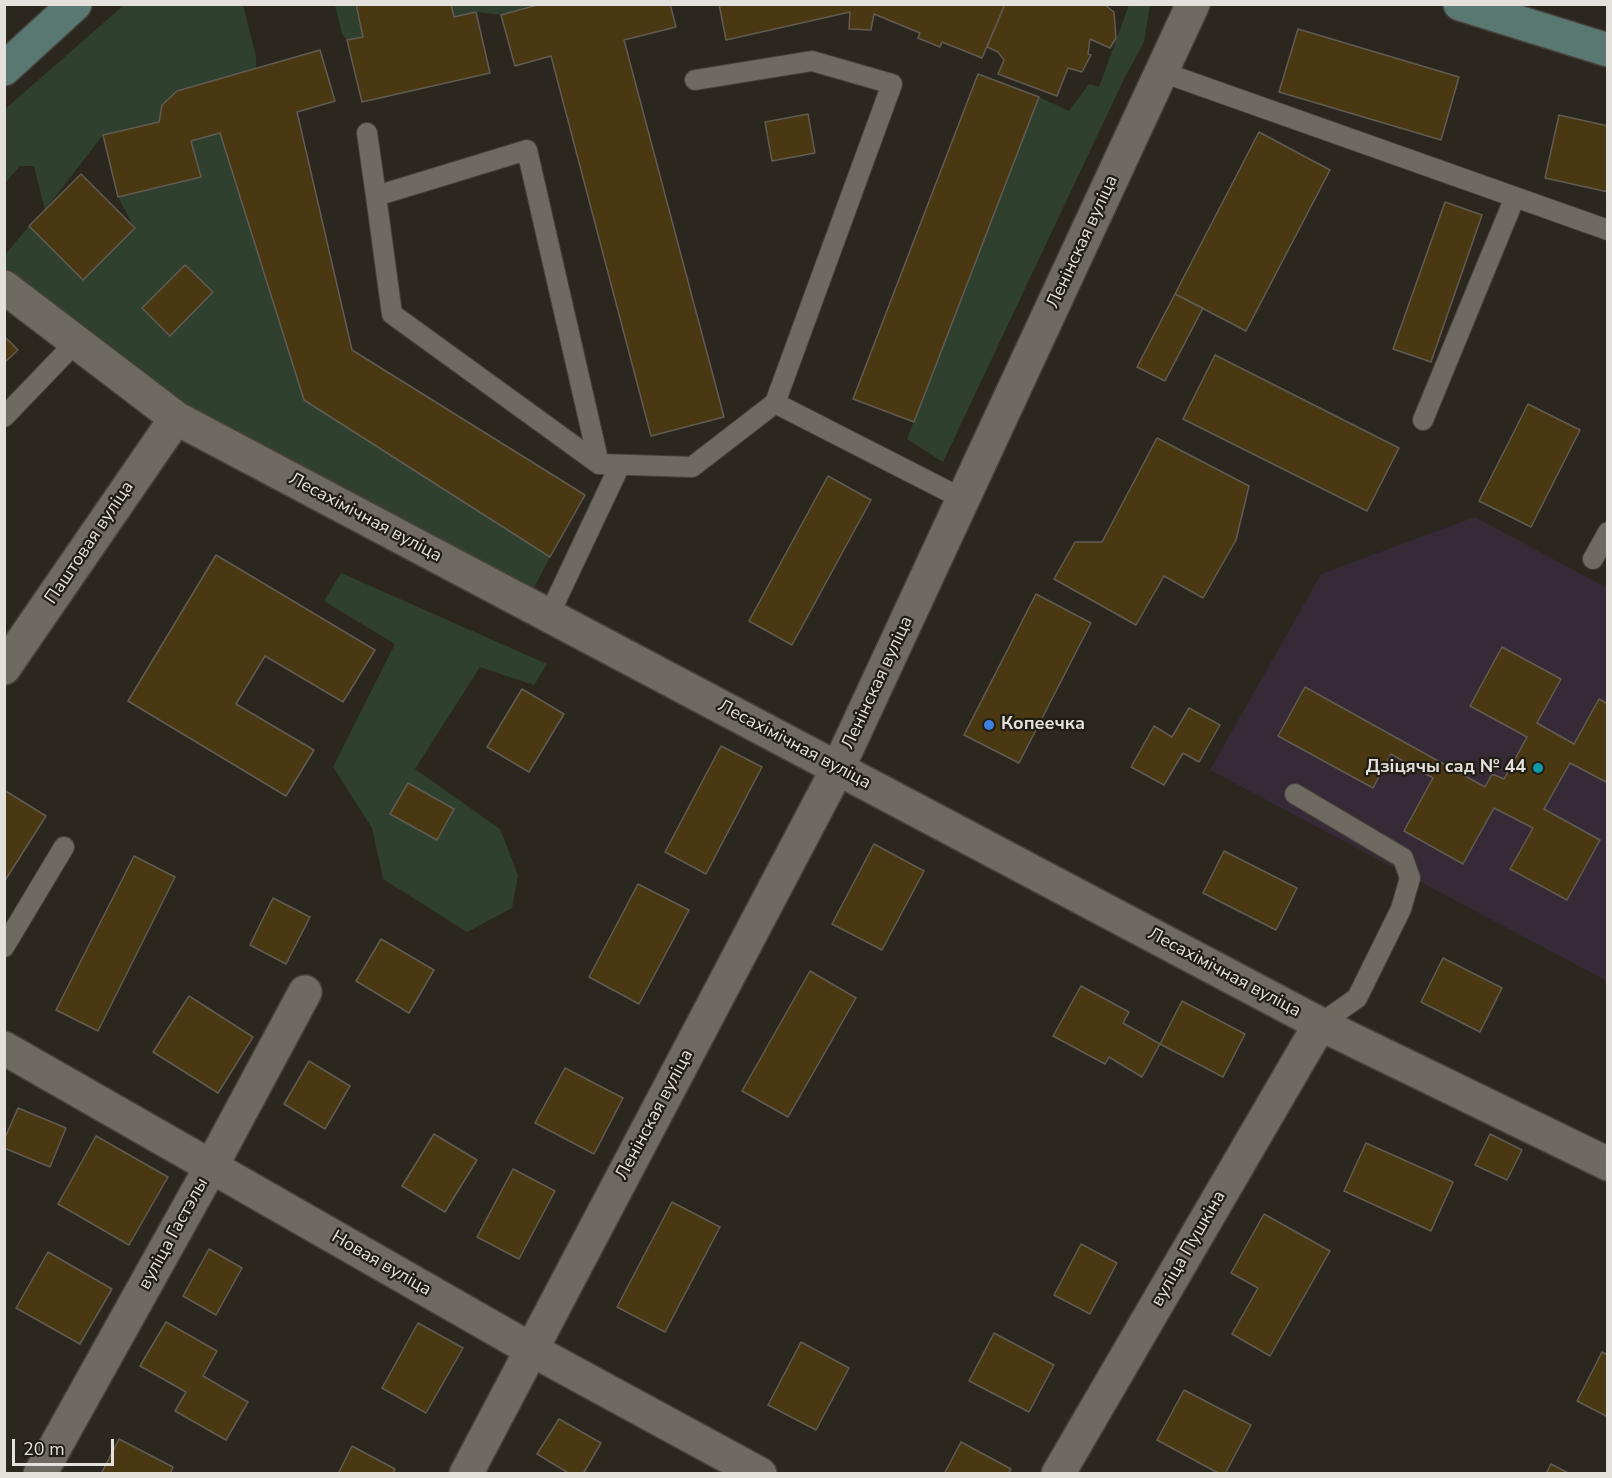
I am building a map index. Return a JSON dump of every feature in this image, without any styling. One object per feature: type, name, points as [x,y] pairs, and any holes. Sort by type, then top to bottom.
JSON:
[{"type":"main road","points":[[4,69],[75,4]]},
{"type":"main road","points":[[1460,4],[1608,50]]},
{"type":"street","name":"Ленінская вуліца","points":[[466,1473],[838,768],[1193,4]]},
{"type":"street","name":"Лесахімічная вуліца","points":[[4,287],[176,418],[1320,1024],[1608,1164]]},
{"type":"street","name":"Паштовая вуліца","points":[[4,668],[176,418]]},
{"type":"street","name":"вуліца Гастэлы","points":[[40,1473],[211,1167],[305,992]]},
{"type":"street","name":"вуліца Пушкіна","points":[[1058,1473],[1320,1024]]},
{"type":"street","name":"Новая вуліца","points":[[4,1048],[532,1350],[760,1473]]},
{"type":"lane","points":[[367,133],[392,314],[599,464],[692,467],[775,403],[892,84],[812,61],[695,80]]},
{"type":"lane","points":[[1162,72],[1608,230]]},
{"type":"lane","points":[[376,196],[527,150],[599,464]]},
{"type":"lane","points":[[1423,420],[1515,197]]},
{"type":"lane","points":[[4,417],[76,342]]},
{"type":"lane","points":[[775,403],[963,499]]},
{"type":"lane","points":[[549,615],[620,465]]},
{"type":"lane","points":[[1593,559],[1608,532]]},
{"type":"lane","points":[[1295,794],[1403,858],[1410,878],[1401,909],[1357,998],[1320,1024]]},
{"type":"lane","points":[[4,947],[64,846]]},
{"type":"shaded area","points":[[1475,517],[1607,588],[1607,981],[1210,770],[1321,574]]},
{"type":"green space","points":[[124,5],[243,5],[256,56],[256,69],[177,91],[162,105],[159,122],[103,135],[45,210],[34,166],[20,166],[5,183],[4,110]]},
{"type":"green space","points":[[335,5],[355,5],[363,37],[347,40],[342,34]]},
{"type":"green space","points":[[451,5],[541,5],[501,15],[476,12],[454,17]]},
{"type":"green space","points":[[1129,5],[1150,5],[1144,42],[1124,79],[943,462],[907,439],[1039,97],[1069,111],[1089,84],[1099,87]]},
{"type":"green space","points":[[220,133],[304,400],[550,557],[526,603],[176,418],[5,287],[4,256],[29,226],[83,280],[135,229],[118,197],[200,177],[191,141]]},
{"type":"green space","points":[[341,573],[547,664],[534,685],[480,667],[415,769],[500,829],[518,875],[512,908],[467,932],[383,879],[372,828],[333,767],[395,644],[324,601]]},
{"type":"building","points":[[356,4],[451,4],[454,17],[476,12],[490,73],[362,102],[347,40],[363,37]]},
{"type":"building","points":[[541,4],[670,4],[676,27],[624,40],[724,417],[651,436],[551,56],[515,66],[501,15]]},
{"type":"building","points":[[719,4],[1005,4],[982,58],[942,42],[940,47],[918,38],[920,33],[874,14],[871,30],[849,29],[850,12],[726,40]]},
{"type":"building","points":[[1005,4],[1104,4],[1114,12],[1116,38],[1110,48],[1090,39],[1088,54],[1091,55],[1082,72],[1068,68],[1057,96],[998,74],[1004,60],[998,52],[987,47]]},
{"type":"building","points":[[1298,29],[1459,77],[1441,140],[1279,92]]},
{"type":"building","points":[[320,50],[335,101],[297,112],[352,350],[585,495],[550,557],[304,400],[220,133],[191,141],[201,177],[118,197],[103,135],[159,122],[162,105],[177,91]]},
{"type":"building","points":[[978,74],[1039,97],[914,422],[853,399]]},
{"type":"building","points":[[808,114],[815,153],[772,161],[765,122]]},
{"type":"building","points":[[1559,115],[1608,126],[1608,192],[1545,178]]},
{"type":"building","points":[[1259,132],[1330,170],[1246,331],[1175,294]]},
{"type":"building","points":[[81,174],[135,228],[83,280],[29,226]]},
{"type":"building","points":[[1445,202],[1482,215],[1431,362],[1393,349]]},
{"type":"building","points":[[185,265],[213,292],[170,336],[142,308]]},
{"type":"building","points":[[1175,294],[1203,308],[1165,381],[1137,367]]},
{"type":"building","points":[[4,336],[18,350],[4,363]]},
{"type":"building","points":[[1215,355],[1399,448],[1367,511],[1183,419]]},
{"type":"building","points":[[1528,404],[1580,430],[1531,527],[1479,501]]},
{"type":"building","points":[[1157,438],[1249,486],[1236,540],[1203,598],[1164,576],[1136,625],[1054,579],[1075,542],[1102,542]]},
{"type":"building","points":[[828,476],[871,500],[792,645],[749,621]]},
{"type":"building","points":[[216,555],[375,650],[343,702],[265,656],[236,704],[314,750],[286,796],[128,701]]},
{"type":"building","points":[[1036,594],[1091,623],[1019,763],[964,735]]},
{"type":"building","name":"Дзіцячы сад № 44","points":[[1502,647],[1561,679],[1537,723],[1574,744],[1599,699],[1608,704],[1608,783],[1570,763],[1544,809],[1600,840],[1567,900],[1510,869],[1533,828],[1494,808],[1463,864],[1404,831],[1433,778],[1391,754],[1373,788],[1278,736],[1305,687],[1485,787],[1492,774],[1504,779],[1527,737],[1470,706]]},
{"type":"building","points":[[522,689],[564,714],[529,772],[487,747]]},
{"type":"building","points":[[1189,708],[1220,725],[1199,762],[1183,753],[1164,785],[1131,767],[1154,726],[1172,737]]},
{"type":"building","points":[[721,746],[762,767],[706,874],[665,852]]},
{"type":"building","points":[[408,783],[454,809],[437,840],[390,814]]},
{"type":"building","points":[[4,790],[46,816],[4,882]]},
{"type":"building","points":[[874,844],[924,871],[882,950],[832,924]]},
{"type":"building","points":[[1224,851],[1297,888],[1276,930],[1203,893]]},
{"type":"building","points":[[134,856],[175,877],[98,1031],[56,1010]]},
{"type":"building","points":[[638,884],[689,910],[639,1004],[589,977]]},
{"type":"building","points":[[273,898],[310,917],[286,964],[250,945]]},
{"type":"building","points":[[381,939],[434,970],[409,1013],[356,981]]},
{"type":"building","points":[[1443,958],[1502,988],[1480,1032],[1421,1002]]},
{"type":"building","points":[[810,971],[856,998],[788,1117],[742,1091]]},
{"type":"building","points":[[1081,986],[1129,1012],[1123,1023],[1160,1044],[1142,1077],[1109,1057],[1105,1064],[1053,1036]]},
{"type":"building","points":[[189,996],[253,1037],[218,1093],[153,1052]]},
{"type":"building","points":[[1182,1001],[1245,1034],[1223,1077],[1160,1044]]},
{"type":"building","points":[[309,1061],[350,1086],[325,1129],[284,1104]]},
{"type":"building","points":[[565,1068],[623,1098],[594,1154],[535,1123]]},
{"type":"building","points":[[18,1108],[66,1128],[50,1167],[4,1148],[4,1140]]},
{"type":"building","points":[[434,1134],[477,1160],[445,1212],[402,1186]]},
{"type":"building","points":[[1490,1134],[1522,1150],[1507,1180],[1475,1165]]},
{"type":"building","points":[[96,1136],[168,1177],[129,1245],[58,1204]]},
{"type":"building","points":[[1366,1143],[1453,1182],[1431,1231],[1344,1191]]},
{"type":"building","points":[[513,1169],[555,1191],[519,1259],[477,1237]]},
{"type":"building","points":[[672,1202],[720,1227],[665,1332],[617,1307]]},
{"type":"building","points":[[1264,1214],[1330,1251],[1270,1356],[1232,1334],[1258,1288],[1231,1273]]},
{"type":"building","points":[[1081,1244],[1117,1263],[1090,1314],[1054,1295]]},
{"type":"building","points":[[209,1249],[242,1268],[216,1315],[183,1296]]},
{"type":"building","points":[[48,1252],[112,1289],[80,1344],[16,1308]]},
{"type":"building","points":[[166,1322],[217,1351],[203,1376],[248,1402],[226,1440],[175,1411],[186,1392],[140,1366]]},
{"type":"building","points":[[418,1323],[463,1348],[426,1413],[382,1388]]},
{"type":"building","points":[[994,1333],[1054,1365],[1029,1412],[969,1381]]},
{"type":"building","points":[[801,1342],[849,1368],[816,1430],[768,1405]]},
{"type":"building","points":[[1602,1352],[1608,1355],[1608,1417],[1577,1401]]},
{"type":"building","points":[[1184,1390],[1251,1425],[1225,1474],[1220,1474],[1157,1440]]},
{"type":"building","points":[[559,1419],[601,1443],[583,1474],[570,1474],[537,1454]]},
{"type":"building","points":[[119,1439],[173,1467],[170,1474],[101,1474]]},
{"type":"building","points":[[961,1442],[1011,1469],[1008,1474],[944,1474]]},
{"type":"building","points":[[352,1446],[395,1469],[393,1474],[338,1474]]},
{"type":"building","points":[[1551,1464],[1570,1474],[1546,1474]]},
{"type":"place","name":"Копеечка","points":[[989,725]]},
{"type":"place","name":"Дзіцячы сад № 44","points":[[1538,768]]}]
